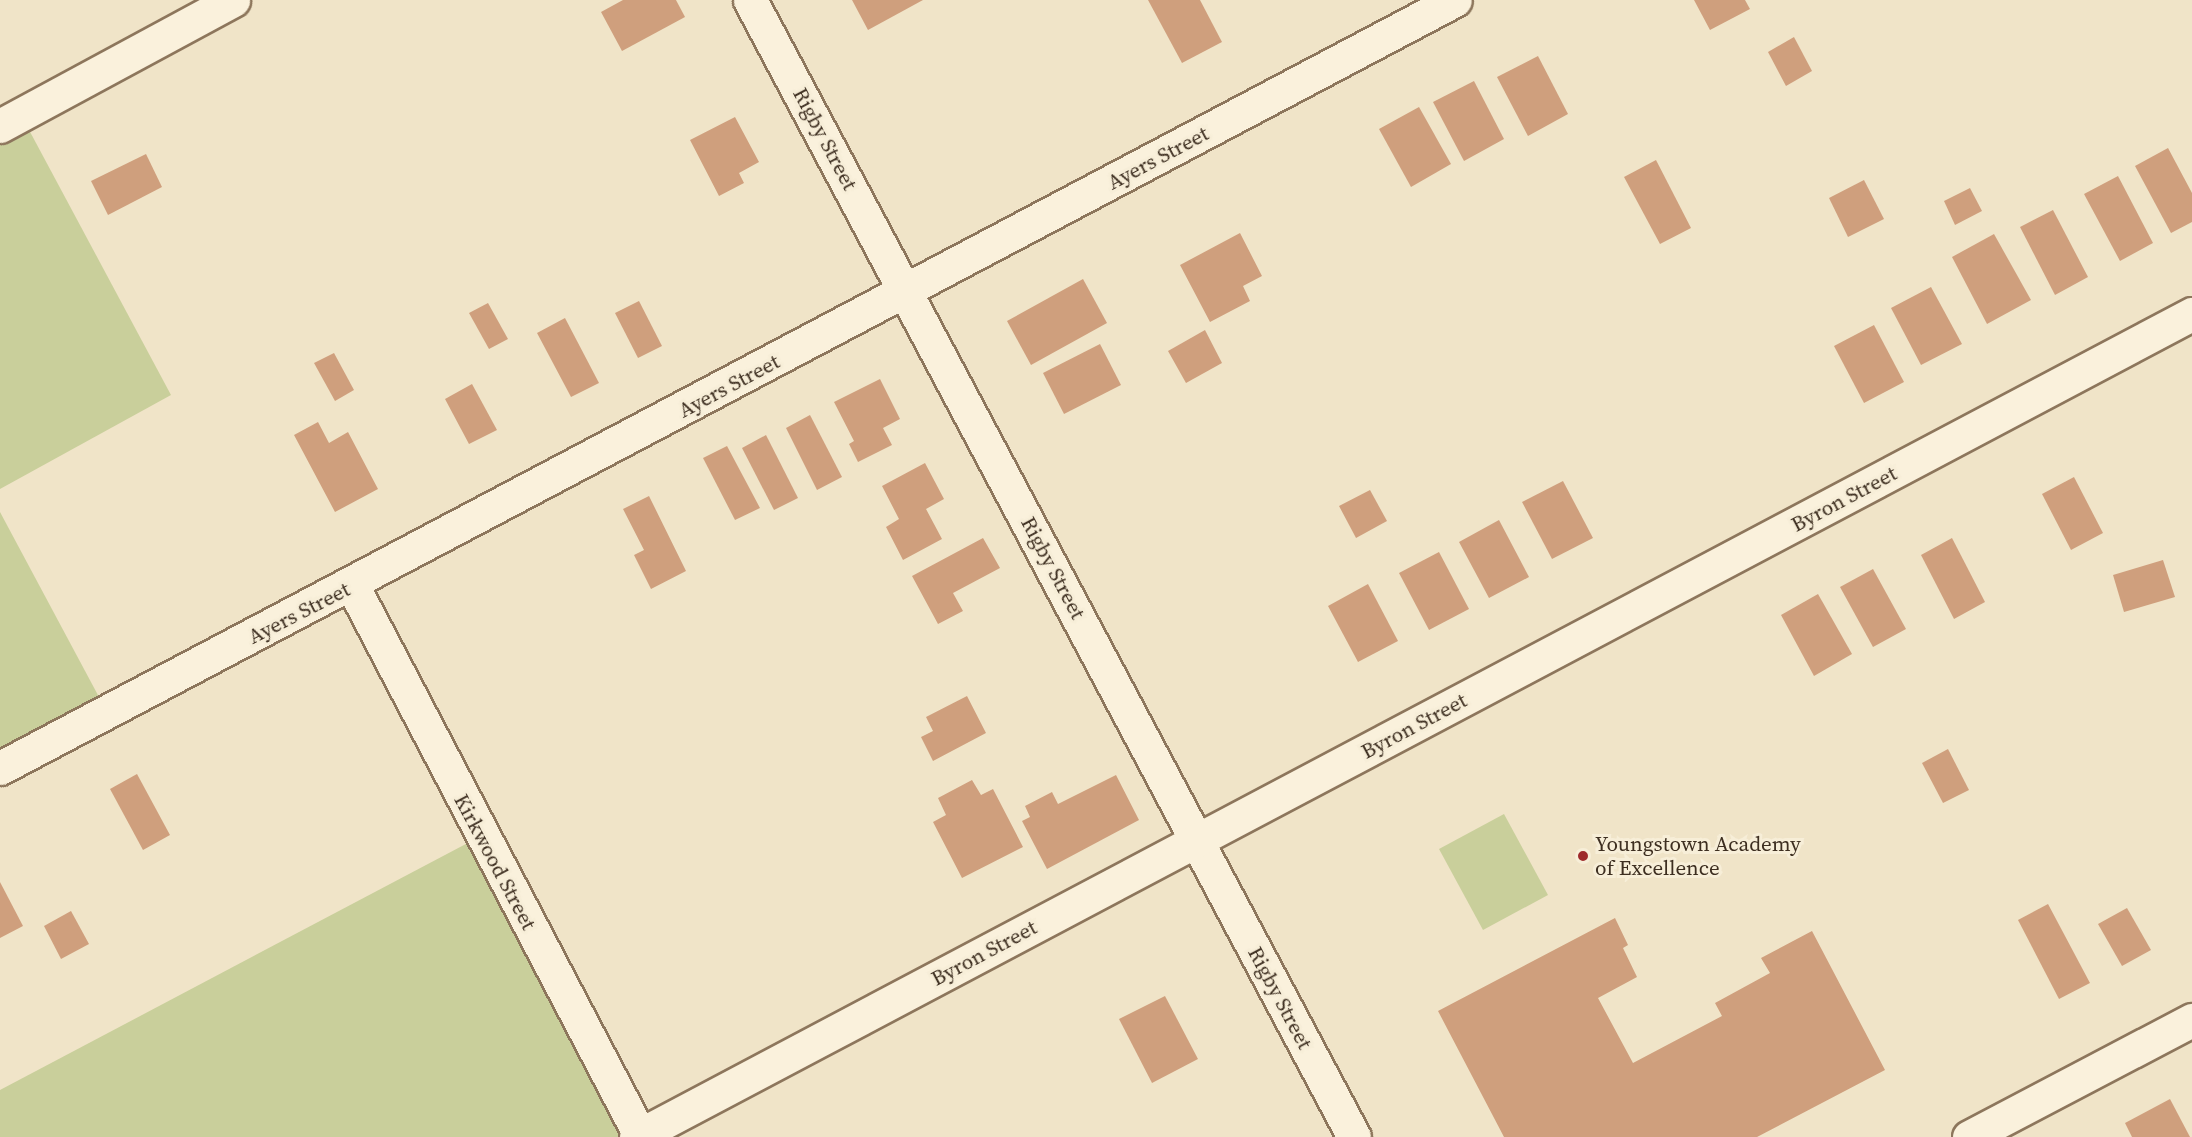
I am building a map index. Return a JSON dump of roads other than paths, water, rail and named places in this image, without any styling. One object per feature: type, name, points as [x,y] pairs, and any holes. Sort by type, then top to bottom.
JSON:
[{"type":"street","points":[[0,126],[233,0]]},
{"type":"street","name":"Rigby Street","points":[[750,0],[1354,1137]]},
{"type":"street","name":"Ayers Street","points":[[0,768],[352,585],[1455,0]]},
{"type":"street","name":"Byron Street","points":[[639,1136],[2192,314]]},
{"type":"street","name":"Kirkwood Street","points":[[352,585],[639,1136]]},
{"type":"street","points":[[1969,1137],[2192,1020]]},
{"type":"place","name":"Youngstown Academy of Excellence","points":[[1583,856]]}]
